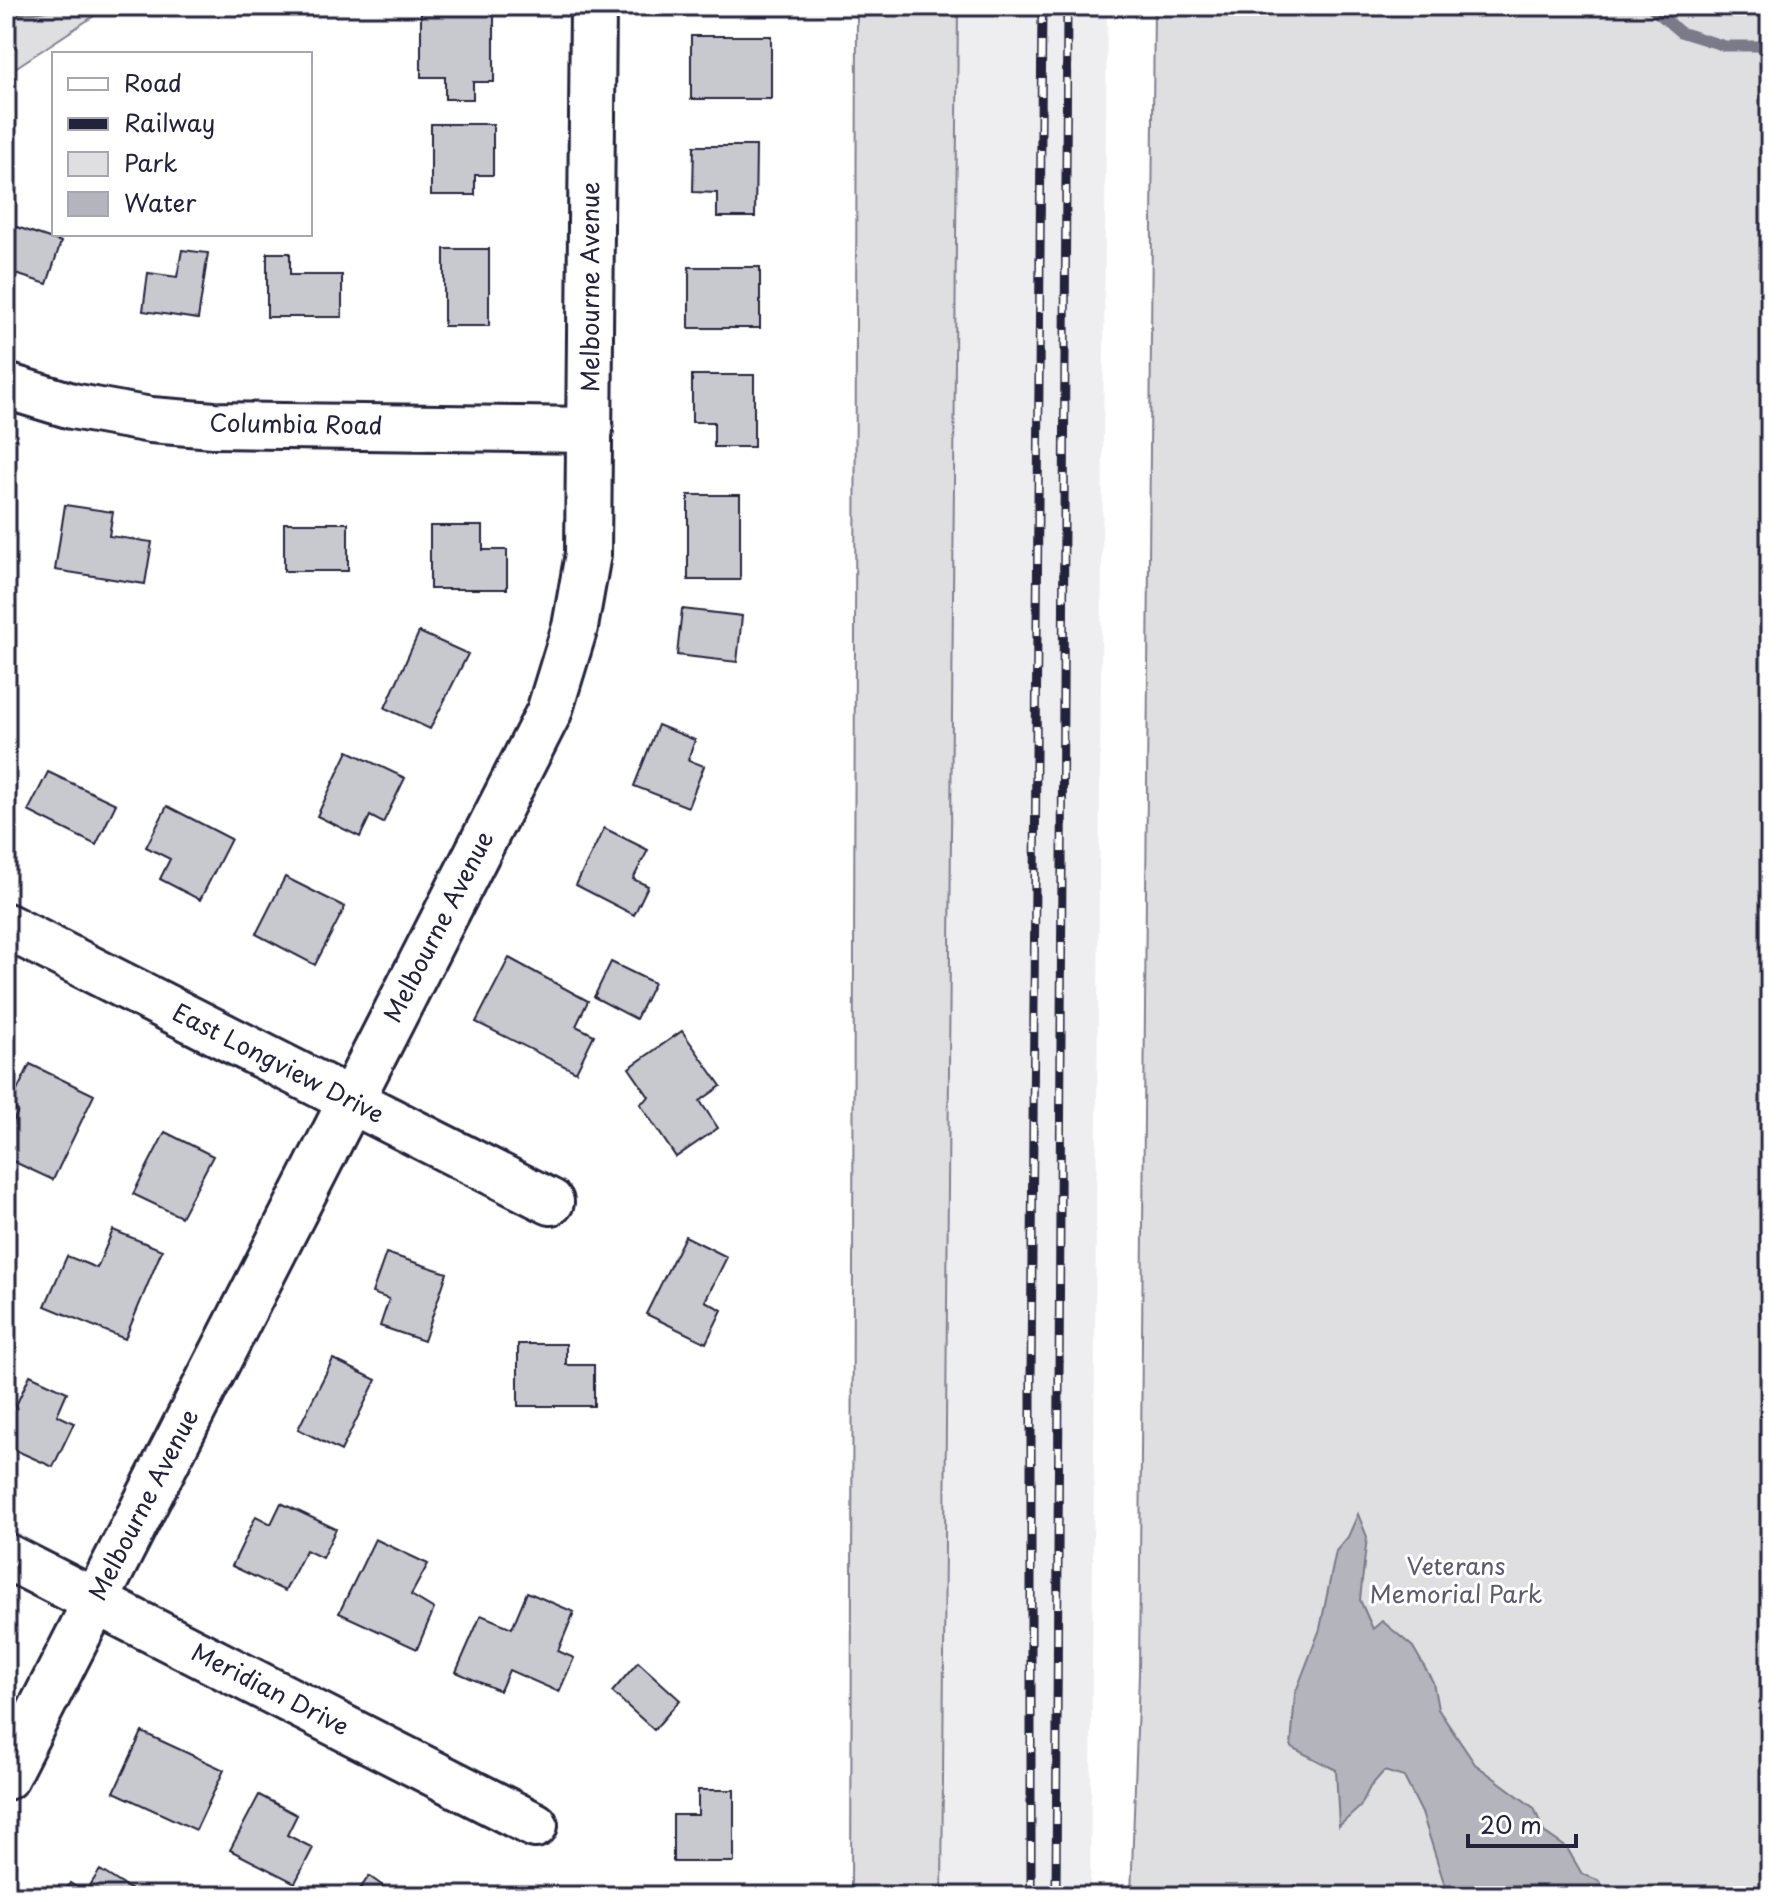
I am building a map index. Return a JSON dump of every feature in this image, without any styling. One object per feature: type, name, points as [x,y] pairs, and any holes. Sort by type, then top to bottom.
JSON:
[{"type":"street","name":"Melbourne Avenue","points":[[6,1777],[549,712],[575,627],[588,554],[593,6]]},
{"type":"street","name":"Columbia Road","points":[[6,386],[72,406],[151,420],[214,425],[590,430]]},
{"type":"street","name":"East Longview Drive","points":[[6,926],[551,1202]]},
{"type":"street","name":"Meridian Drive","points":[[6,1556],[535,1825]]},
{"type":"shaded area","points":[[958,6],[1107,6],[1090,1896],[943,1896]]},
{"type":"green space","points":[[6,6],[109,6],[6,74]]},
{"type":"green space","points":[[515,6],[958,6],[942,1896],[851,1896],[857,11]]},
{"type":"green space","name":"Veterans Memorial Park","points":[[1154,6],[1770,6],[1770,1896],[1131,1896],[1139,1675]]},
{"type":"water","points":[[6,6],[72,6],[6,15]]},
{"type":"water","points":[[1358,1514],[1367,1537],[1360,1600],[1373,1629],[1382,1621],[1413,1647],[1433,1682],[1438,1709],[1475,1764],[1534,1808],[1544,1832],[1567,1848],[1582,1874],[1598,1880],[1609,1896],[1446,1896],[1422,1813],[1404,1777],[1384,1771],[1370,1787],[1360,1807],[1339,1826],[1336,1770],[1291,1747],[1295,1694],[1320,1629],[1336,1551],[1348,1537]]},
{"type":"building","points":[[421,10],[494,10],[494,82],[473,82],[473,99],[445,99],[445,77],[421,77]]},
{"type":"building","points":[[691,36],[771,36],[771,99],[691,99]]},
{"type":"building","points":[[431,124],[493,124],[493,175],[475,175],[475,195],[431,195]]},
{"type":"building","points":[[694,146],[756,146],[755,217],[717,217],[717,193],[693,192]]},
{"type":"building","points":[[8,224],[61,242],[47,284],[6,271]]},
{"type":"building","points":[[444,249],[489,249],[489,326],[444,326]]},
{"type":"building","points":[[182,250],[208,253],[198,319],[143,311],[148,273],[177,277]]},
{"type":"building","points":[[267,253],[290,253],[290,275],[342,275],[342,317],[267,317]]},
{"type":"building","points":[[689,267],[760,267],[760,328],[689,328]]},
{"type":"building","points":[[692,375],[754,375],[754,447],[714,447],[714,422],[692,422]]},
{"type":"building","points":[[688,495],[740,495],[740,580],[688,580]]},
{"type":"building","points":[[65,505],[113,512],[109,536],[152,542],[145,584],[55,570]]},
{"type":"building","points":[[284,523],[348,523],[348,571],[284,571]]},
{"type":"building","points":[[430,526],[483,526],[483,550],[507,550],[507,589],[430,589]]},
{"type":"building","points":[[682,609],[742,616],[737,662],[677,655]]},
{"type":"building","points":[[419,632],[468,654],[430,729],[385,708]]},
{"type":"building","points":[[658,725],[695,740],[688,760],[704,766],[688,807],[634,786]]},
{"type":"building","points":[[348,751],[405,778],[383,823],[370,816],[360,837],[317,816]]},
{"type":"building","points":[[48,772],[116,804],[96,845],[28,811]]},
{"type":"building","points":[[167,806],[231,839],[200,900],[160,879],[170,859],[146,847]]},
{"type":"building","points":[[604,828],[648,850],[633,879],[648,886],[634,915],[576,885]]},
{"type":"building","points":[[285,877],[345,907],[315,965],[256,934]]},
{"type":"building","points":[[509,958],[588,1001],[576,1026],[594,1035],[576,1072],[476,1022]]},
{"type":"building","points":[[611,962],[654,983],[636,1019],[594,997]]},
{"type":"building","points":[[682,1031],[721,1086],[700,1101],[718,1128],[676,1157],[640,1104],[649,1097],[629,1068]]},
{"type":"building","points":[[30,1064],[94,1095],[53,1180],[6,1158],[6,1137],[18,1111],[9,1107]]},
{"type":"building","points":[[165,1132],[213,1156],[181,1217],[133,1194]]},
{"type":"building","points":[[113,1230],[162,1250],[125,1339],[45,1306],[67,1256],[97,1268]]},
{"type":"building","points":[[685,1236],[727,1257],[705,1301],[722,1310],[706,1343],[646,1314]]},
{"type":"building","points":[[386,1253],[447,1273],[424,1341],[380,1326],[389,1299],[372,1293]]},
{"type":"building","points":[[518,1344],[566,1344],[566,1365],[594,1365],[594,1406],[518,1406]]},
{"type":"building","points":[[333,1359],[376,1380],[341,1451],[298,1429]]},
{"type":"building","points":[[30,1375],[67,1392],[57,1415],[74,1423],[53,1467],[6,1446],[6,1427]]},
{"type":"building","points":[[281,1503],[336,1529],[322,1558],[306,1550],[285,1591],[232,1566],[256,1516],[271,1524]]},
{"type":"building","points":[[375,1539],[428,1564],[411,1595],[434,1609],[417,1649],[339,1613]]},
{"type":"building","points":[[527,1592],[574,1612],[558,1651],[574,1658],[559,1692],[509,1670],[500,1691],[456,1672],[481,1615],[512,1628]]},
{"type":"building","points":[[638,1662],[680,1700],[654,1730],[612,1692]]},
{"type":"building","points":[[142,1732],[224,1770],[196,1830],[114,1792]]},
{"type":"building","points":[[698,1790],[734,1790],[734,1862],[673,1862],[673,1815],[698,1815]]},
{"type":"building","points":[[259,1795],[297,1815],[287,1835],[313,1848],[295,1883],[230,1850]]},
{"type":"building","points":[[100,1870],[141,1896],[62,1896],[70,1883],[85,1893]]},
{"type":"building","points":[[369,1876],[397,1896],[355,1896]]},
{"type":"waterway","points":[[1650,6],[1680,32],[1725,46],[1770,46]]},
{"type":"railway","points":[[1031,1896],[1031,1379],[1042,6]]},
{"type":"railway","points":[[1056,1896],[1067,6]]}]
